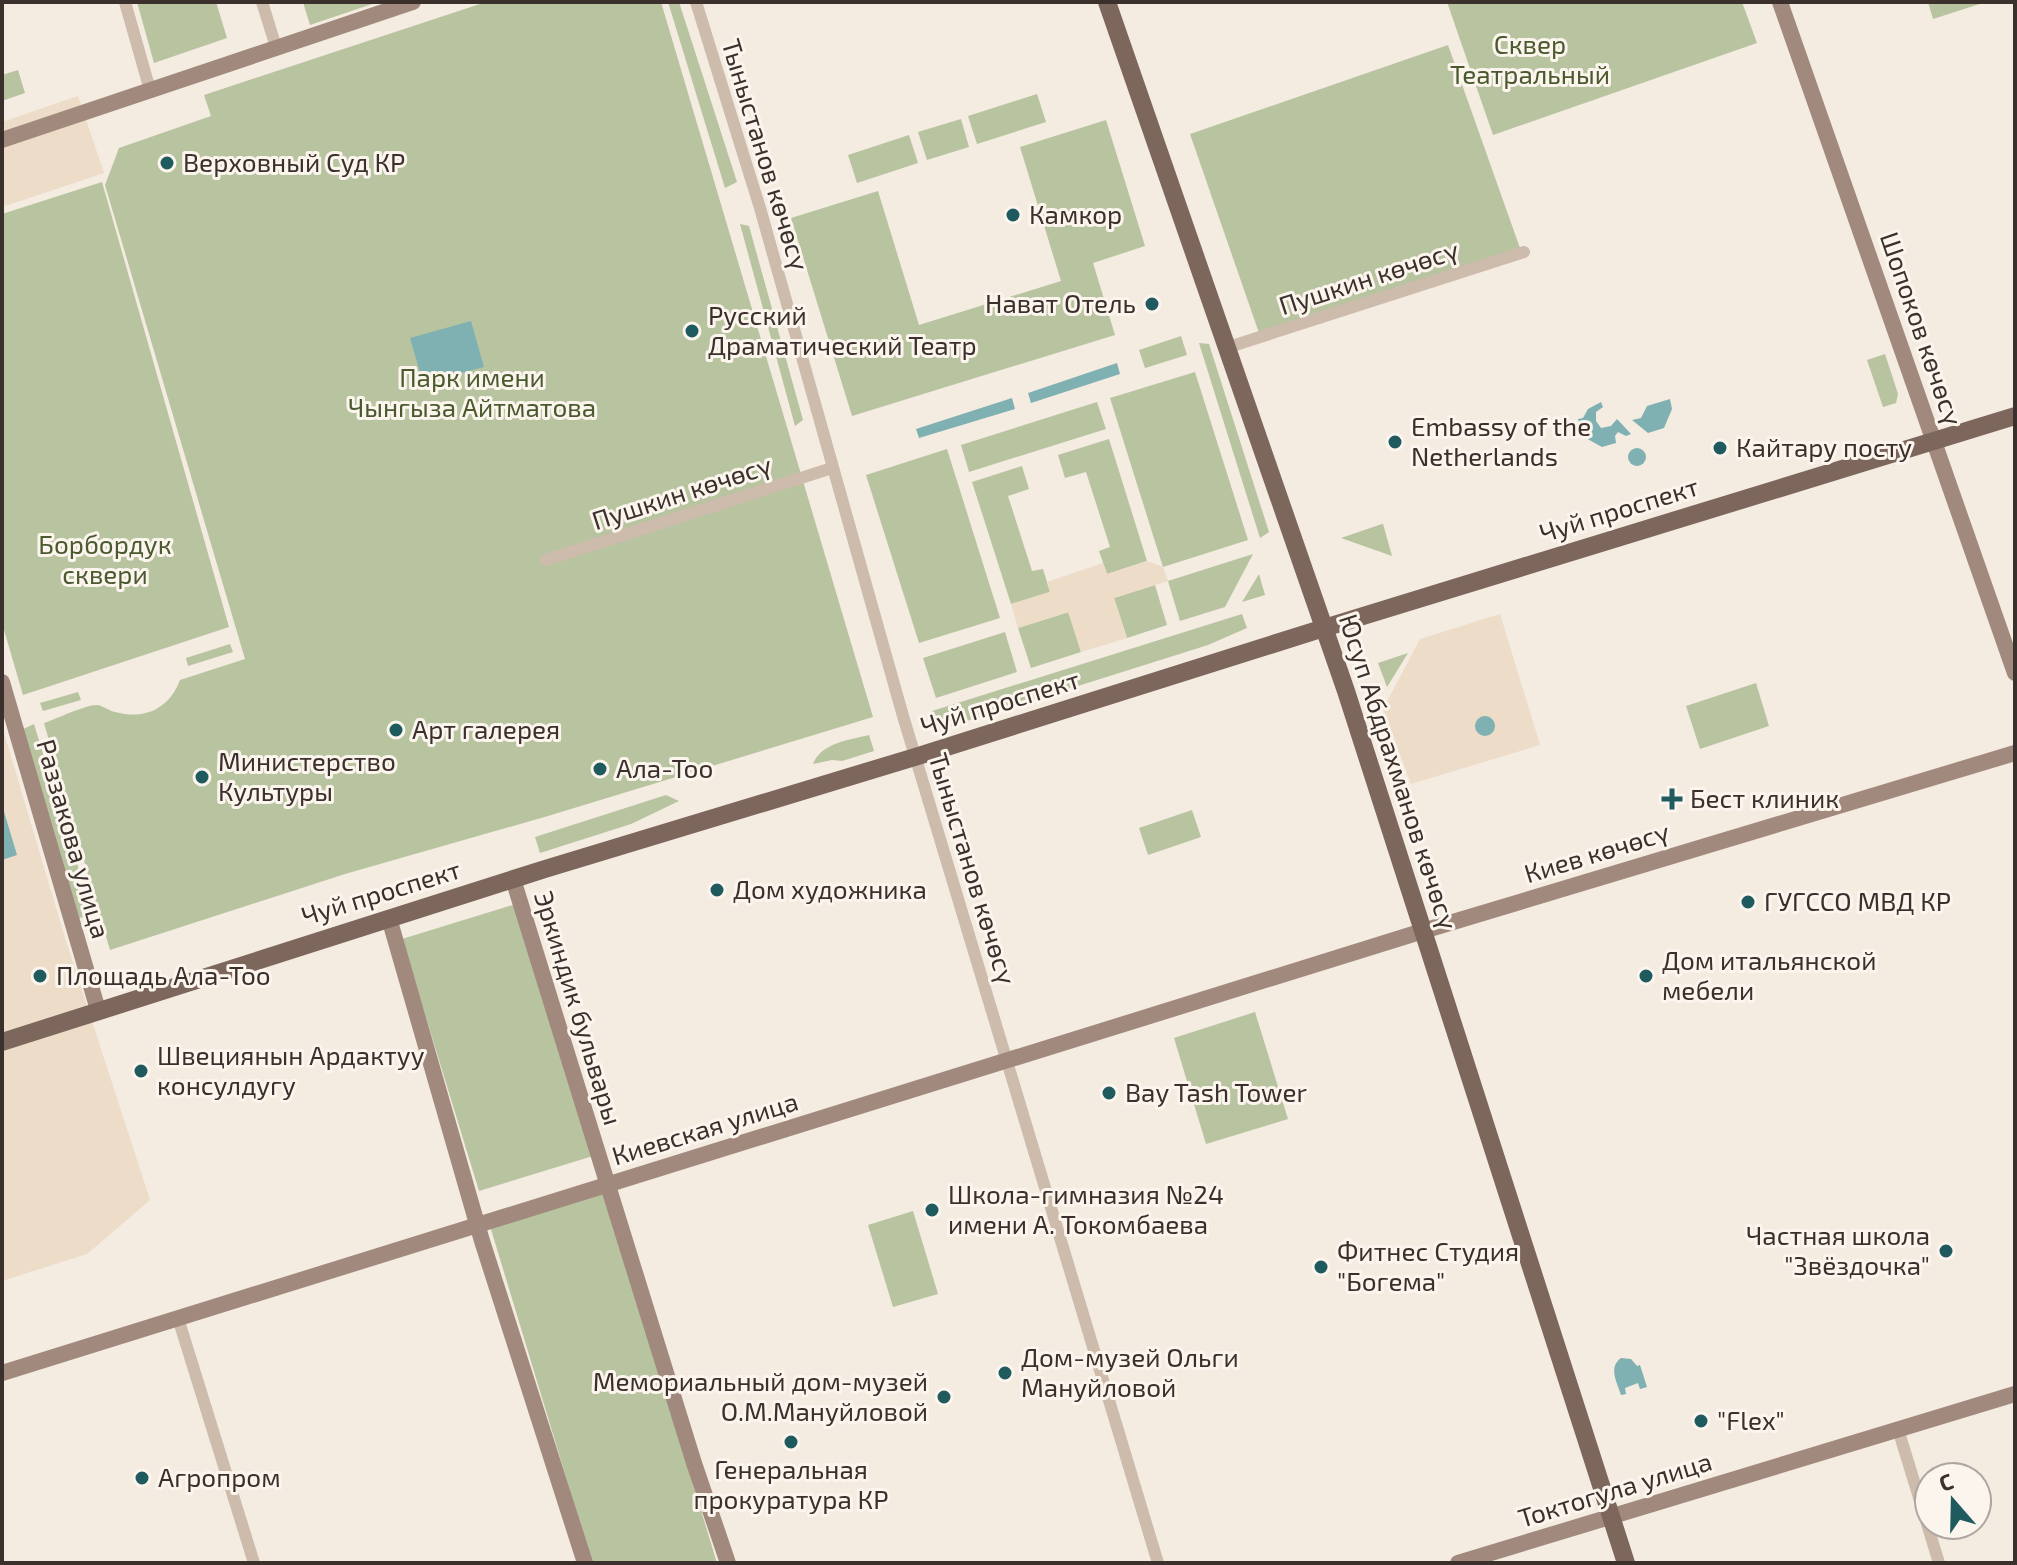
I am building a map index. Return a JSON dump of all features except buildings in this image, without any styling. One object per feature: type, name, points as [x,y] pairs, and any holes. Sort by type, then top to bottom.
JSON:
[{"type":"main road","name":"Юсуп Абдрахманов көчөсү","points":[[1107,2],[1324,628],[1626,1563]]},
{"type":"main road","name":"Чуй проспект","points":[[2,1042],[513,879],[2015,416]]},
{"type":"street","points":[[125,2],[150,90]]},
{"type":"street","points":[[262,2],[276,47]]},
{"type":"street","points":[[2,140],[413,2]]},
{"type":"street","name":"Тыныстанов көчөсү","points":[[696,2],[760,208],[915,757],[1158,1563]]},
{"type":"street","name":"Шопоков көчөсү","points":[[1780,2],[2015,673]]},
{"type":"street","name":"Пушкин көчөсү","points":[[1229,347],[1524,252]]},
{"type":"street","name":"Пушкин көчөсү","points":[[546,560],[832,468]]},
{"type":"street","name":"Раззакова улица","points":[[2,682],[98,1010]]},
{"type":"street","name":"Киев көчөсү","points":[[1423,931],[2015,753]]},
{"type":"street","name":"Эркиндик бульвары","points":[[513,879],[694,1463],[728,1563]]},
{"type":"street","points":[[389,918],[477,1225],[585,1563]]},
{"type":"street","name":"Киевская улица","points":[[2,1373],[1423,931]]},
{"type":"street","points":[[178,1318],[254,1563]]},
{"type":"street","name":"Токтогула улица","points":[[1458,1563],[2015,1394]]},
{"type":"street","points":[[1898,1429],[1939,1563]]},
{"type":"green space","points":[[137,2],[216,2],[227,38],[154,63]]},
{"type":"green space","points":[[303,2],[378,2],[310,25]]},
{"type":"green space","name":"Парк имени Чынгыза Айтматова","points":[[486,2],[661,2],[873,717],[345,874],[110,950],[44,723],[93,705],[126,714],[146,713],[163,705],[180,680],[245,659],[105,185],[119,148],[211,116],[204,95]]},
{"type":"green space","points":[[668,2],[679,2],[737,182],[725,188]]},
{"type":"green space","name":"Сквер Театральный","points":[[1447,2],[1742,2],[1757,43],[1493,135]]},
{"type":"green space","points":[[1928,2],[1986,2],[1933,19]]},
{"type":"green space","points":[[1448,45],[1521,251],[1259,333],[1190,134]]},
{"type":"green space","points":[[18,70],[25,93],[2,101],[2,75]]},
{"type":"green space","points":[[1037,94],[1046,122],[977,144],[968,116]]},
{"type":"green space","points":[[961,119],[969,147],[927,160],[918,132]]},
{"type":"green space","points":[[1106,120],[1145,246],[1093,263],[1115,335],[852,416],[791,218],[878,191],[919,325],[1061,281],[1020,147]]},
{"type":"green space","points":[[909,135],[918,163],[857,183],[848,155]]},
{"type":"green space","name":"Борбордук сквери","points":[[102,182],[229,627],[23,695],[2,623],[2,214]]},
{"type":"green space","points":[[740,224],[749,226],[803,420],[795,426]]},
{"type":"green space","points":[[1181,336],[1187,355],[1145,368],[1139,350]]},
{"type":"green space","points":[[1199,343],[1209,344],[1269,532],[1260,538]]},
{"type":"green space","points":[[1885,354],[1898,394],[1896,403],[1883,407],[1867,360]]},
{"type":"green space","points":[[1195,372],[1248,540],[1163,567],[1110,398]]},
{"type":"green space","points":[[1097,402],[1106,429],[969,472],[961,445]]},
{"type":"green space","points":[[1109,439],[1147,561],[1107,574],[1099,551],[1110,547],[1086,472],[1065,478],[1058,455]]},
{"type":"green space","points":[[947,449],[1000,618],[919,643],[866,475]]},
{"type":"green space","points":[[1022,466],[1029,489],[1008,496],[1032,571],[1043,569],[1050,592],[1011,604],[972,482]]},
{"type":"green space","points":[[1382,524],[1392,556],[1341,538]]},
{"type":"green space","points":[[1253,554],[1225,607],[1180,621],[1168,581]]},
{"type":"green space","points":[[1259,574],[1265,595],[1242,602]]},
{"type":"green space","points":[[1155,585],[1167,625],[1127,638],[1114,598]]},
{"type":"green space","points":[[1069,612],[1081,652],[1031,668],[1018,628]]},
{"type":"green space","points":[[1242,614],[1247,628],[1208,645],[938,730],[932,711]]},
{"type":"green space","points":[[1005,632],[1017,672],[936,698],[923,658]]},
{"type":"green space","points":[[230,644],[233,652],[188,666],[186,658]]},
{"type":"green space","points":[[1408,653],[1387,687],[1378,663]]},
{"type":"green space","points":[[1756,683],[1769,726],[1700,749],[1686,706]]},
{"type":"green space","points":[[78,692],[81,700],[43,711],[40,703]]},
{"type":"green space","points":[[34,724],[91,909],[90,916],[79,918],[21,730]]},
{"type":"green space","points":[[869,735],[874,751],[842,761],[813,764],[829,747]]},
{"type":"green space","points":[[666,795],[679,801],[631,824],[540,853],[535,837]]},
{"type":"green space","points":[[1192,810],[1201,837],[1148,855],[1139,828]]},
{"type":"green space","points":[[516,904],[593,1156],[479,1191],[402,939]]},
{"type":"green space","points":[[1255,1012],[1288,1119],[1206,1144],[1174,1038]]},
{"type":"green space","points":[[604,1191],[717,1563],[592,1563],[490,1226]]},
{"type":"green space","points":[[913,1211],[938,1294],[893,1307],[868,1225]]},
{"type":"shaded area","points":[[78,96],[104,173],[2,207],[2,122]]},
{"type":"shaded area","points":[[1147,561],[1163,567],[1168,581],[1114,598],[1127,638],[1081,652],[1068,612],[1018,628],[1011,604],[1050,592],[1047,582],[1103,563],[1107,574]]},
{"type":"shaded area","points":[[1500,614],[1540,745],[1411,784],[1383,709],[1420,639]]},
{"type":"shaded area","name":"Площадь Ала-Тоо","points":[[2,726],[65,938],[150,1200],[87,1254],[2,1281]]},
{"type":"water","points":[[471,321],[484,367],[423,383],[410,338]]},
{"type":"water","points":[[1117,363],[1120,374],[1031,403],[1028,393]]},
{"type":"water","points":[[1012,398],[1015,409],[919,438],[916,429]]},
{"type":"water","points":[[1670,399],[1672,409],[1664,428],[1648,433],[1632,420],[1641,418],[1647,406]]},
{"type":"water","points":[[1601,402],[1603,407],[1596,412],[1596,421],[1601,428],[1611,426],[1617,419],[1631,434],[1626,436],[1618,432],[1616,443],[1602,447],[1584,437],[1578,419]]},
{"type":"water","points":[[1637,448],[1646,457],[1637,466],[1628,457]]},
{"type":"water","points":[[1485,716],[1492,719],[1495,726],[1492,733],[1485,736],[1478,733],[1475,726],[1478,719]]},
{"type":"water","points":[[2,805],[17,855],[2,860]]},
{"type":"water","points":[[1621,1358],[1631,1359],[1637,1366],[1640,1365],[1647,1387],[1640,1389],[1638,1383],[1625,1388],[1626,1394],[1621,1395],[1614,1370]]},
{"type":"place","name":"Верховный Суд КР","points":[[167,163]]},
{"type":"place","name":"Камкор","points":[[1013,215]]},
{"type":"place","name":"Нават Отель","points":[[1152,304]]},
{"type":"place","name":"Русский Драматический Театр","points":[[692,331]]},
{"type":"place","name":"Embassy of the Netherlands","points":[[1395,442]]},
{"type":"place","name":"Кайтару посту","points":[[1720,448]]},
{"type":"place","name":"Арт галерея","points":[[396,730]]},
{"type":"place","name":"Ала-Тоо","points":[[600,769]]},
{"type":"place","name":"Министерство Культуры","points":[[202,777]]},
{"type":"place","name":"Бест клиник","points":[[1672,799]]},
{"type":"place","name":"Дом художника","points":[[717,890]]},
{"type":"place","name":"ГУГССО МВД КР","points":[[1748,902]]},
{"type":"place","name":"Площадь Ала-Тоо","points":[[40,976]]},
{"type":"place","name":"Дом итальянской мебели","points":[[1646,976]]},
{"type":"place","name":"Швециянын Ардактуу консулдугу","points":[[141,1071]]},
{"type":"place","name":"Bay Tash Tower","points":[[1109,1093]]},
{"type":"place","name":"Школа-гимназия №24 имени А. Токомбаева","points":[[932,1210]]},
{"type":"place","name":"Частная школа \"Звёздочка\"","points":[[1946,1251]]},
{"type":"place","name":"Фитнес Студия \"Богема\"","points":[[1321,1267]]},
{"type":"place","name":"Дом-музей Ольги Мануйловой","points":[[1005,1373]]},
{"type":"place","name":"Мемориальный дом-музей О.М.Мануйловой","points":[[944,1397]]},
{"type":"place","name":"\"Flex\"","points":[[1701,1421]]},
{"type":"place","name":"Генеральная прокуратура КР","points":[[791,1442]]},
{"type":"place","name":"Агропром","points":[[142,1478]]}]
